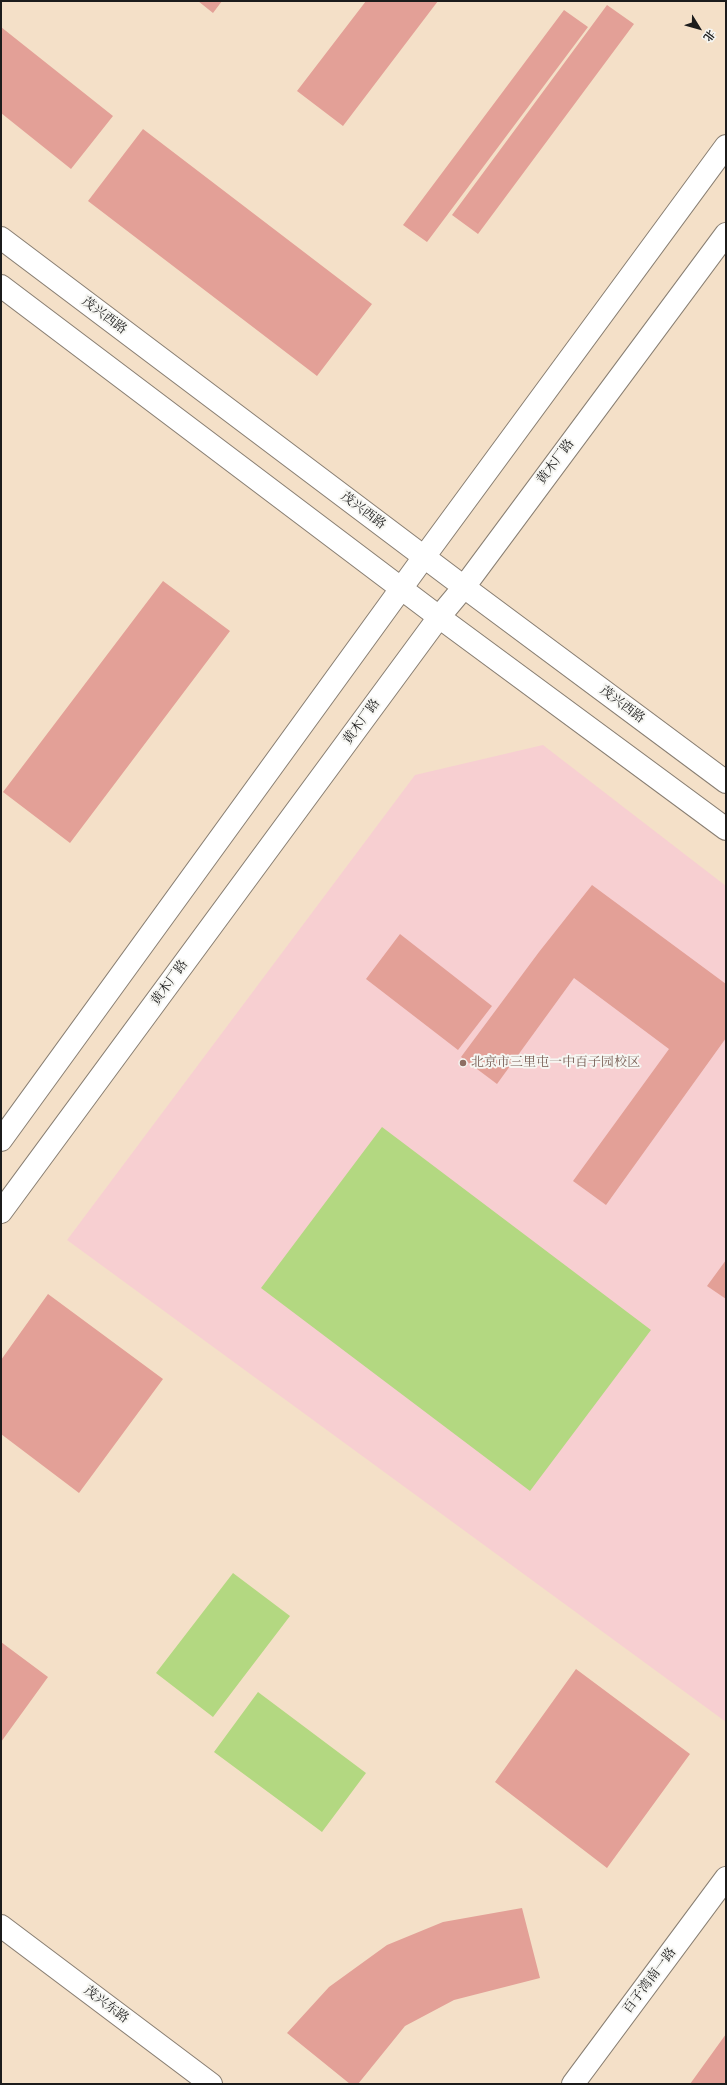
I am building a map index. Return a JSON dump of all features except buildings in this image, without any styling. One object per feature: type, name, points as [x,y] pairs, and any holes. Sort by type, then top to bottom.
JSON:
[{"type":"main road","points":[[1,1140],[424,557],[726,146]]},
{"type":"main road","name":"黄木厂路","points":[[1,1212],[438,617],[464,587],[726,234]]},
{"type":"main road","name":"茂兴西路","points":[[1,238],[424,557],[726,782]]},
{"type":"main road","points":[[1,286],[438,617],[726,829]]},
{"type":"main road","name":"百子湾南一路","points":[[573,2084],[726,1878]]},
{"type":"main road","name":"茂兴东路","points":[[1,1926],[211,2084]]},
{"type":"shaded area","name":"北京市三里屯一中百子园校区","points":[[543,745],[726,886],[726,1722],[67,1240],[415,775]]},
{"type":"green space","points":[[382,1127],[651,1330],[530,1491],[261,1288]]},
{"type":"green space","points":[[233,1573],[290,1616],[213,1717],[156,1673]]},
{"type":"green space","points":[[258,1692],[366,1773],[322,1832],[214,1752]]},
{"type":"place","name":"北京市三里屯一中百子园校区","points":[[463,1063]]}]
